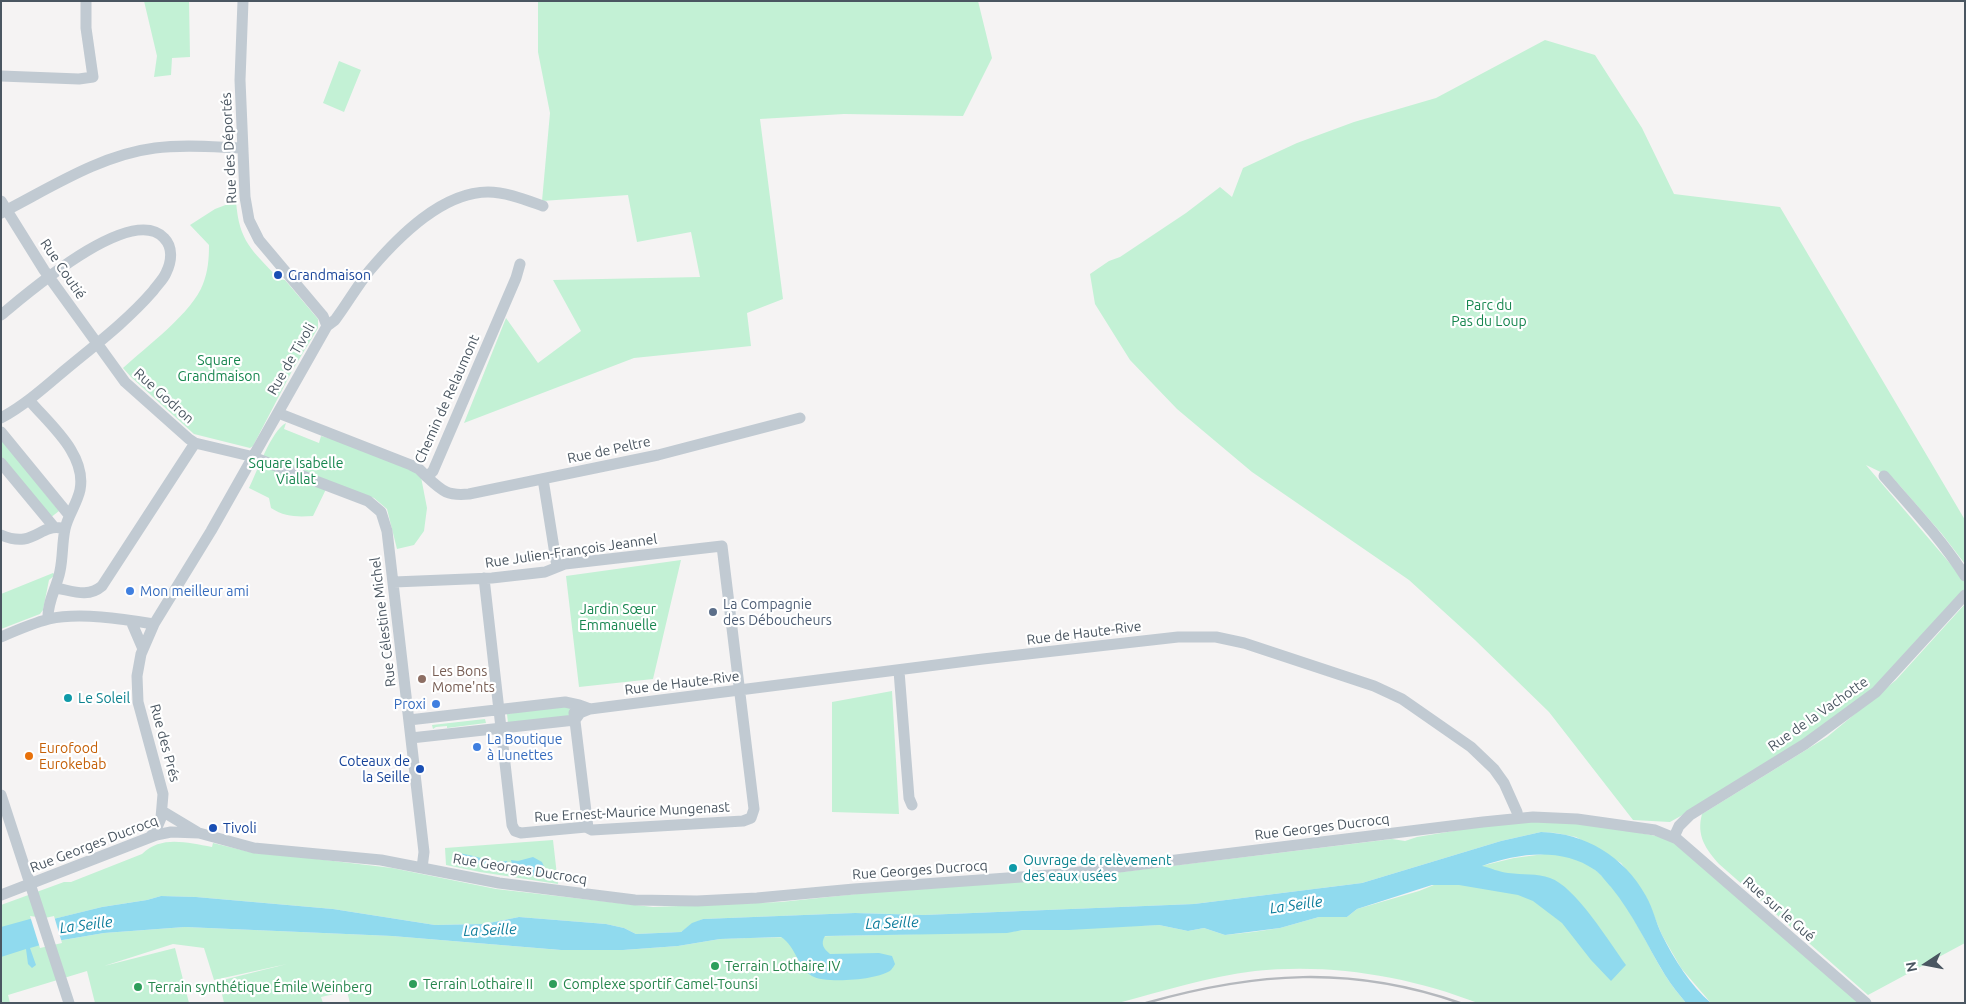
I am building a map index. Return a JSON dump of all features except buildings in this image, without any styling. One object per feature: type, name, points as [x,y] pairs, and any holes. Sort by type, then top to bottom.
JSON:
[{"type":"street","points":[[1,76],[79,80],[93,77],[86,28],[86,1]]},
{"type":"street","name":"Rue des Déportés","points":[[243,1],[240,80],[246,210],[253,230],[259,240],[323,316],[327,326]]},
{"type":"street","points":[[3,208],[99,164],[128,154],[155,148],[190,146],[243,148]]},
{"type":"street","name":"Rue de Tivoli","points":[[154,624],[254,458],[327,326],[335,320],[369,271],[430,212],[462,196],[489,192],[504,194],[543,206]]},
{"type":"street","name":"Rue Coutié","points":[[3,208],[97,344]]},
{"type":"street","points":[[1,315],[49,276],[91,247],[125,234],[151,230],[159,232],[169,244],[171,251],[170,261],[163,278],[144,300],[97,344],[29,400],[1,418]]},
{"type":"street","name":"Chemin de Relaumont","points":[[278,414],[411,465],[420,469],[427,477],[433,471],[516,278],[520,264]]},
{"type":"street","name":"Rue Godron","points":[[97,344],[125,382],[195,443],[254,458]]},
{"type":"street","points":[[1,535],[9,539],[23,540],[60,527],[78,501],[81,487],[80,471],[67,444],[29,400]]},
{"type":"street","name":"Rue de Peltre","points":[[427,477],[446,493],[454,495],[469,494],[658,454],[800,418]]},
{"type":"street","points":[[1,432],[69,515]]},
{"type":"street","points":[[56,588],[83,593],[91,592],[102,586],[195,443]]},
{"type":"street","name":"Rue Célestine Michel","points":[[254,458],[368,501],[376,506],[385,521],[394,582],[424,852],[422,868]]},
{"type":"street","points":[[1,463],[60,527],[56,588],[58,594],[53,618]]},
{"type":"street","points":[[1884,476],[1932,530],[1965,576]]},
{"type":"street","points":[[543,479],[556,567]]},
{"type":"street","name":"Rue Julien-François Jeannel","points":[[394,582],[484,578],[545,572],[556,567],[722,546],[738,692]]},
{"type":"street","points":[[484,578],[501,728]]},
{"type":"street","name":"Rue de la Vachotte","points":[[1674,837],[1679,826],[1690,815],[1805,744],[1876,692],[1965,595]]},
{"type":"street","points":[[1,636],[53,618],[84,617],[154,624]]},
{"type":"street","points":[[131,621],[144,649]]},
{"type":"street","name":"Rue des Prés","points":[[148,839],[159,825],[163,794],[138,702],[137,676],[144,649],[154,624]]},
{"type":"street","name":"Rue de Haute-Rive","points":[[575,720],[580,713],[590,709],[899,671],[1178,637],[1230,640],[1374,686],[1407,701],[1471,747],[1494,769],[1504,783],[1518,818]]},
{"type":"street","points":[[899,671],[909,798],[912,806]]},
{"type":"street","name":"Rue Ernest-Maurice Mungenast","points":[[501,728],[512,825],[515,831],[521,833],[588,828],[592,830],[743,821],[751,818],[754,809],[738,692]]},
{"type":"street","name":"Rue de Haute-Rive","points":[[409,720],[565,702],[590,709]]},
{"type":"street","points":[[573,704],[588,828]]},
{"type":"street","points":[[411,738],[575,720]]},
{"type":"street","points":[[1,796],[69,1003]]},
{"type":"street","name":"Rue Georges Ducrocq","points":[[162,811],[199,833]]},
{"type":"street","name":"Rue Georges Ducrocq","points":[[1,895],[170,832],[199,833],[254,848],[362,858],[499,883],[635,900],[728,900],[1056,875],[1547,816],[1655,830],[1674,837]]},
{"type":"street","name":"Rue sur le Gué","points":[[1674,837],[1866,1003]]},
{"type":"green space","points":[[144,1],[189,1],[190,57],[172,58],[171,75],[154,77],[157,56]]},
{"type":"green space","points":[[538,1],[978,1],[992,58],[963,116],[844,114],[760,119],[783,299],[747,313],[751,346],[634,358],[464,423],[506,318],[538,363],[581,331],[553,280],[700,277],[691,232],[637,242],[628,195],[542,201],[550,113],[538,52]]},
{"type":"green space","name":"Parc du Pas du Loup","points":[[1545,40],[1595,55],[1642,128],[1674,194],[1780,207],[1965,520],[1965,564],[1942,534],[1893,478],[1866,465],[1965,581],[1964,591],[1876,687],[1844,712],[1722,793],[1670,822],[1633,820],[1549,712],[1475,640],[1409,580],[1252,472],[1177,409],[1130,360],[1095,304],[1090,274],[1109,261],[1120,257],[1186,213],[1220,187],[1232,197],[1243,168],[1297,143],[1354,122],[1436,98]]},
{"type":"green space","points":[[339,61],[361,70],[344,112],[323,103]]},
{"type":"green space","name":"Square Grandmaison","points":[[236,201],[240,226],[248,244],[279,279],[285,280],[318,319],[318,328],[292,371],[253,446],[250,448],[194,434],[123,368],[156,340],[190,306],[198,295],[208,265],[209,245],[190,225],[215,209]]},
{"type":"green space","name":"Square Isabelle Viallat","points":[[286,423],[284,429],[319,443],[321,436],[335,440],[412,469],[421,477],[427,508],[424,531],[414,545],[397,549],[387,509],[374,498],[329,483],[313,516],[296,516],[286,515],[271,508],[269,498],[249,488],[275,434]]},
{"type":"green space","points":[[1,439],[59,511],[50,518],[1,458]]},
{"type":"green space","name":"Jardin Sœur Emmanuelle","points":[[681,560],[653,679],[579,687],[566,576]]},
{"type":"green space","points":[[53,573],[55,575],[49,580],[43,610],[40,614],[1,629],[1,594]]},
{"type":"green space","points":[[1965,604],[1965,943],[1868,995],[1719,864],[1703,842],[1700,822],[1702,814],[1827,737],[1896,680]]},
{"type":"green space","points":[[892,691],[899,814],[832,812],[832,702]]},
{"type":"green space","points":[[566,705],[570,708],[570,717],[508,723],[507,714]]},
{"type":"green space","points":[[485,719],[486,723],[447,728],[447,726],[433,729],[432,725]]},
{"type":"green space","points":[[1534,821],[1581,822],[1667,838],[1684,848],[1859,1003],[1711,1003],[1681,968],[1662,935],[1646,897],[1621,863],[1576,837],[1541,832],[1501,841],[1362,883],[1194,904],[924,915],[855,913],[703,919],[681,932],[636,934],[624,928],[606,924],[519,917],[484,924],[435,925],[333,909],[196,897],[161,896],[102,907],[1,932],[1,905],[64,882],[71,882],[142,854],[158,844],[166,842],[184,842],[212,847],[213,843],[254,853],[392,868],[496,889],[653,907],[781,902],[885,891],[1073,878],[1392,839],[1405,841],[1417,837],[1496,824]]},
{"type":"green space","points":[[553,840],[558,884],[446,865],[445,848]]},
{"type":"green space","points":[[1552,853],[1588,865],[1609,883],[1635,921],[1667,979],[1686,1003],[1478,1003],[1424,985],[1368,974],[1340,970],[1283,969],[1255,971],[1220,977],[1118,1003],[350,1003],[347,991],[321,997],[323,1003],[224,1003],[219,981],[287,964],[214,980],[204,948],[173,944],[104,966],[175,948],[189,1003],[95,1003],[87,971],[8,995],[10,1003],[1,1003],[1,947],[51,942],[104,933],[185,927],[392,936],[561,950],[623,950],[678,946],[720,939],[1008,932],[1159,925],[1188,931],[1204,928],[1225,935],[1280,928],[1319,917],[1347,917],[1357,909],[1419,891],[1481,866],[1514,858]]},
{"type":"water","name":"La Seille","points":[[1541,832],[1557,833],[1588,842],[1615,858],[1626,869],[1637,882],[1651,905],[1662,935],[1677,962],[1689,980],[1711,1003],[1686,1003],[1665,975],[1626,908],[1597,872],[1582,863],[1568,858],[1540,854],[1510,858],[1482,866],[1514,874],[1545,876],[1560,883],[1581,903],[1626,965],[1611,981],[1591,960],[1562,923],[1533,901],[1518,895],[1459,885],[1432,885],[1357,909],[1347,917],[1319,917],[1280,928],[1225,935],[1204,928],[1188,931],[1159,925],[1069,930],[1023,930],[1007,933],[825,936],[823,946],[830,954],[879,953],[892,956],[895,964],[891,970],[875,976],[852,980],[828,980],[812,976],[781,937],[720,939],[678,946],[623,950],[561,950],[392,936],[185,927],[104,933],[51,942],[30,948],[36,965],[32,968],[28,964],[26,949],[1,957],[1,927],[30,919],[45,921],[102,907],[161,896],[196,897],[333,909],[435,925],[484,924],[519,917],[606,924],[624,928],[636,934],[681,932],[692,923],[703,919],[855,913],[924,915],[1194,904],[1362,883],[1501,841]]},
{"type":"water","points":[[456,853],[494,861],[507,861],[508,865],[512,865],[511,860],[518,861],[533,857],[542,862],[546,871],[543,875],[530,876],[513,873],[512,871],[504,871],[491,865],[455,861]]},
{"type":"pier","points":[[30,916],[45,918],[54,916],[62,943],[40,948]]},
{"type":"railway","points":[[1146,1003],[1226,985],[1265,979],[1303,977],[1341,978],[1380,983],[1420,991],[1460,1003]]},
{"type":"place","name":"Grandmaison","points":[[278,275]]},
{"type":"place","name":"Mon meilleur ami","points":[[130,591]]},
{"type":"place","name":"La Compagnie des Déboucheurs","points":[[713,612]]},
{"type":"place","name":"Les Bons Mome'nts","points":[[422,679]]},
{"type":"place","name":"Le Soleil","points":[[68,698]]},
{"type":"place","name":"Proxi","points":[[436,704]]},
{"type":"place","name":"La Boutique à Lunettes","points":[[477,747]]},
{"type":"place","name":"Eurofood Eurokebab","points":[[29,756]]},
{"type":"place","name":"Coteaux de la Seille","points":[[420,769]]},
{"type":"place","name":"Tivoli","points":[[213,828]]},
{"type":"place","name":"Ouvrage de relèvement des eaux usées","points":[[1013,868]]},
{"type":"place","name":"Terrain Lothaire IV","points":[[715,966]]},
{"type":"place","name":"Terrain Lothaire II","points":[[413,984]]},
{"type":"place","name":"Complexe sportif Camel-Tounsi","points":[[553,984]]},
{"type":"place","name":"Terrain synthétique Émile Weinberg","points":[[138,987]]}]
